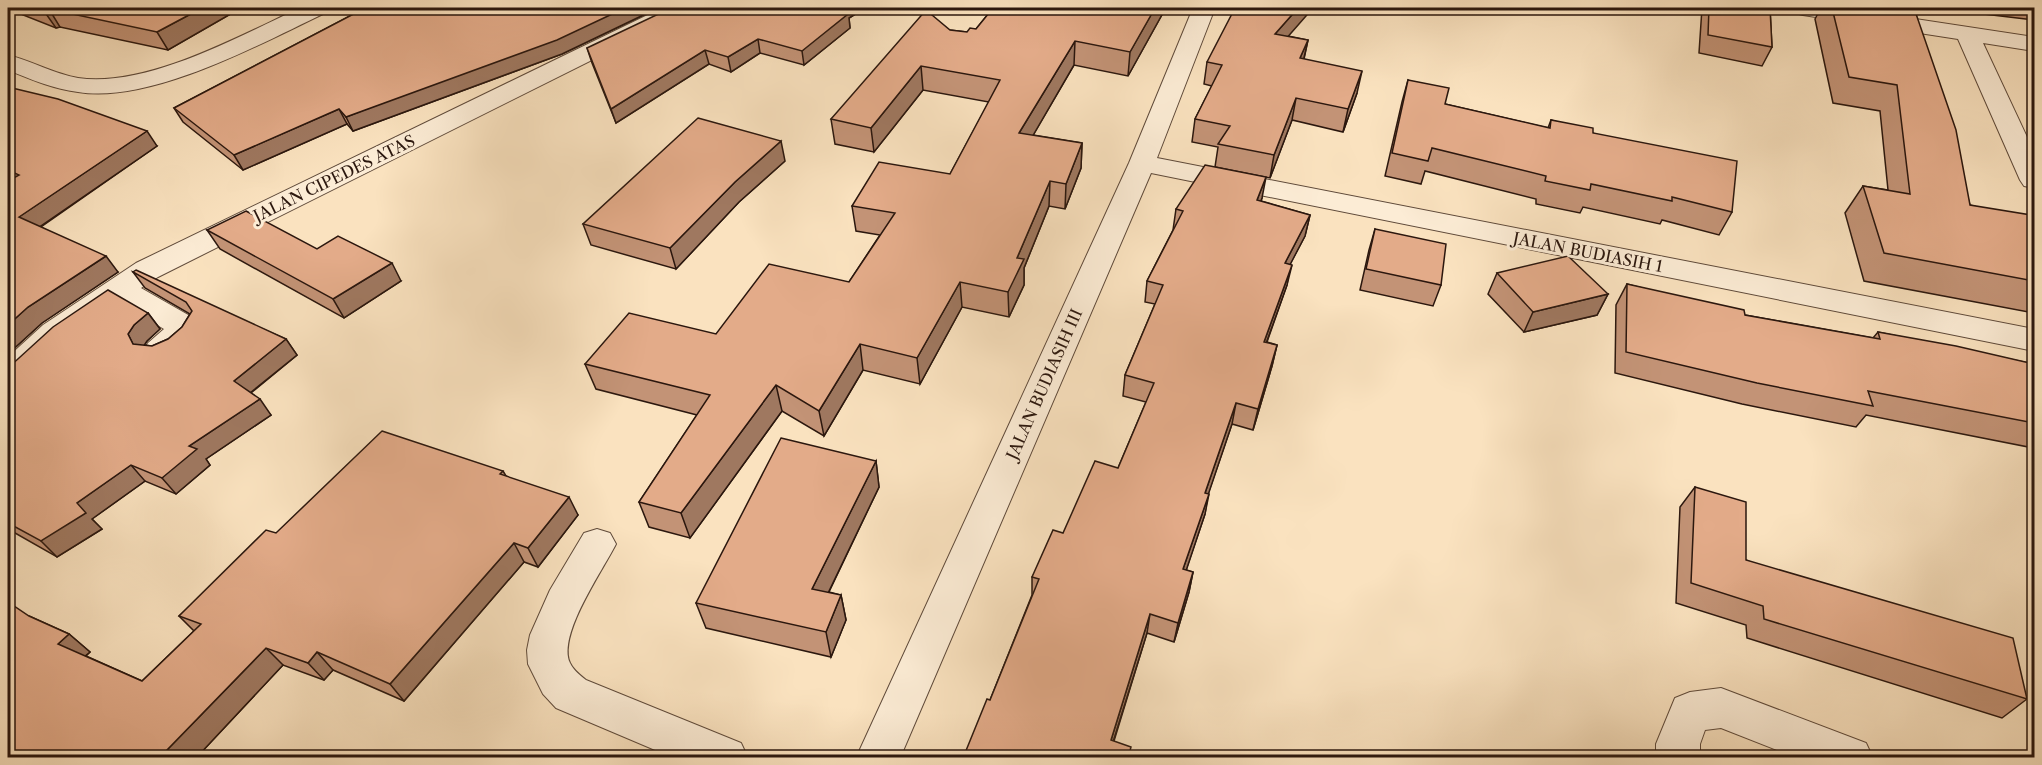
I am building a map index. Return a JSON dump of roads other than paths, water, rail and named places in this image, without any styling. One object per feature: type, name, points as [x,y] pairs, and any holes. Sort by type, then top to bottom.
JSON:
[{"type":"street","points":[[8,62],[85,86],[136,82],[216,54],[317,8]]},
{"type":"street","name":"JALAN CIPEDES ATAS","points":[[8,375],[54,333],[147,270],[678,8]]},
{"type":"street","name":"JALAN BUDIASIH III","points":[[878,758],[1142,163],[1204,8]]},
{"type":"street","points":[[1803,8],[2034,44]]},
{"type":"street","points":[[1967,34],[2034,180]]},
{"type":"street","name":"JALAN BUDIASIH 1","points":[[1142,163],[2034,340]]},
{"type":"street","points":[[120,289],[187,329],[159,351]]},
{"type":"street","points":[[597,544],[551,633],[548,650],[550,665],[559,683],[571,694],[726,758]]},
{"type":"street","points":[[1678,758],[1678,744],[1690,712],[1721,708],[1851,758]]}]
